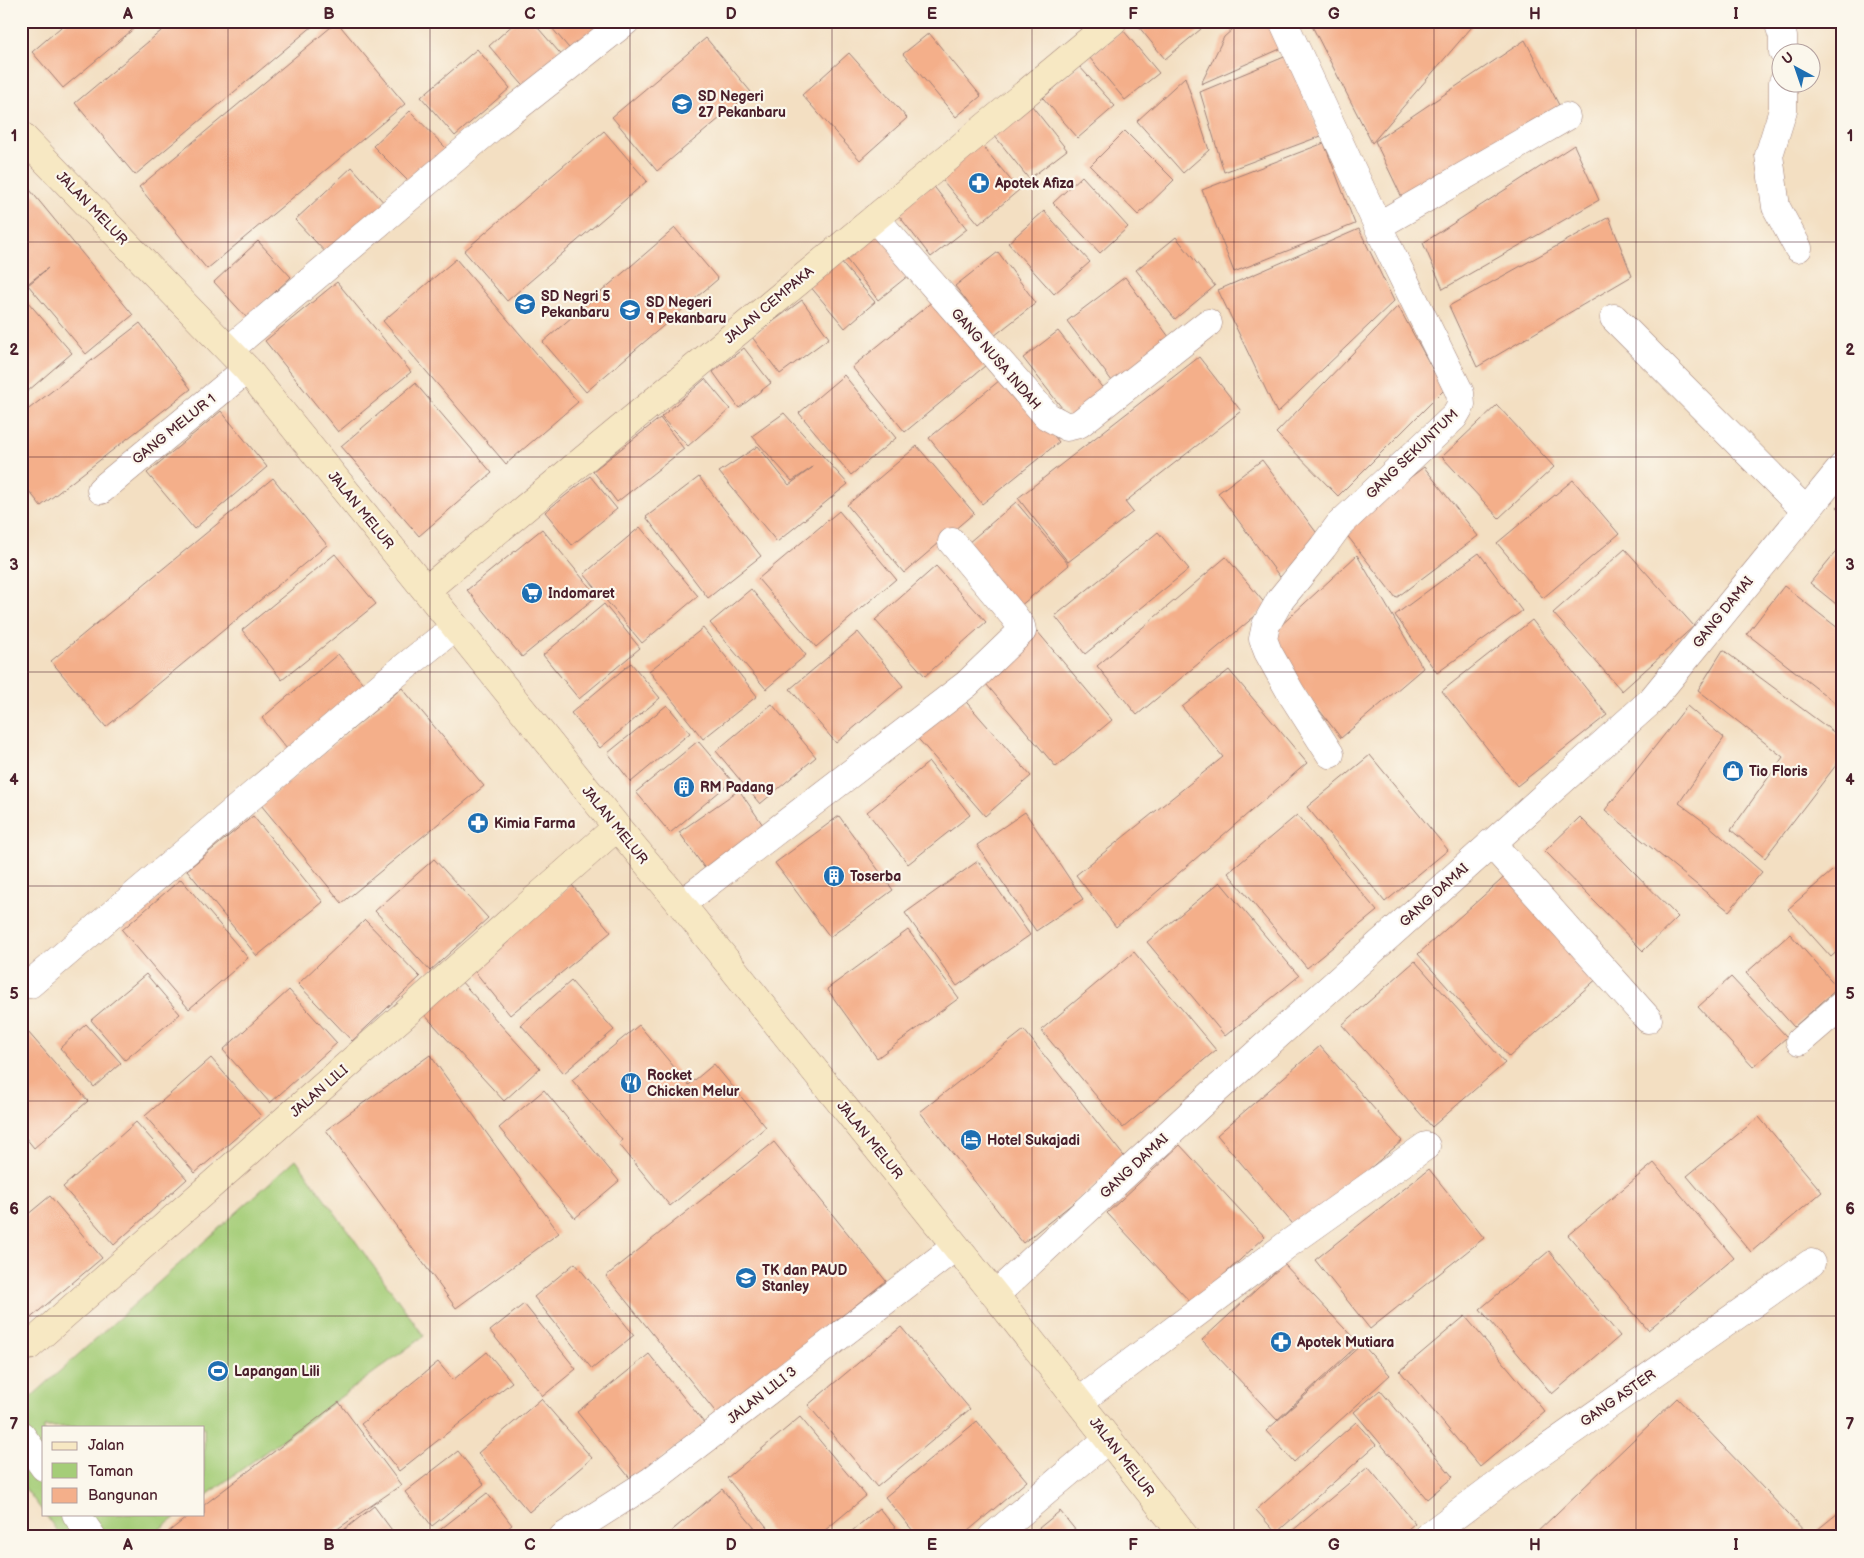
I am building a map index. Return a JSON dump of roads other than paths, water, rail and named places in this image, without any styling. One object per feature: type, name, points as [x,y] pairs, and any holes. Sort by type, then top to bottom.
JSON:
[{"type":"street","name":"GANG MELUR 1","points":[[101,490],[239,359],[498,122],[626,21]]},
{"type":"street","name":"JALAN CEMPAKA","points":[[426,590],[1113,21]]},
{"type":"street","name":"GANG SEKUNTUM","points":[[1283,21],[1378,226],[1460,393],[1461,405],[1454,417],[1339,525],[1324,547],[1280,600],[1266,625],[1263,639],[1268,652],[1330,754]]},
{"type":"street","points":[[1778,21],[1783,42]]},
{"type":"street","points":[[1783,92],[1783,110],[1768,155],[1776,206],[1798,248]]},
{"type":"street","points":[[1378,226],[1566,117]]},
{"type":"street","name":"JALAN MELUR","points":[[21,135],[239,359],[995,1295],[1080,1401],[1184,1537]]},
{"type":"street","name":"GANG NUSA INDAH","points":[[874,218],[1047,416],[1067,427],[1079,424],[1208,323]]},
{"type":"street","points":[[1614,318],[1806,511]]},
{"type":"street","name":"GANG DAMAI","points":[[995,1295],[1214,1092],[1650,701],[1843,466]]},
{"type":"street","points":[[681,904],[967,684],[1022,631],[1021,626],[1013,615],[952,542]]},
{"type":"street","points":[[30,984],[386,682],[455,627]]},
{"type":"street","name":"JALAN LILI","points":[[24,1346],[617,827]]},
{"type":"street","points":[[1491,843],[1648,1019]]},
{"type":"street","points":[[1800,1041],[1843,1004]]},
{"type":"street","points":[[1080,1401],[1288,1244],[1426,1146]]},
{"type":"street","name":"JALAN LILI 3","points":[[563,1537],[650,1481],[955,1247]]},
{"type":"street","name":"GANG ASTER","points":[[1427,1537],[1520,1467],[1811,1263]]},
{"type":"street","points":[[21,1435],[42,1464]]},
{"type":"street","points":[[992,1537],[1108,1439]]},
{"type":"street","points":[[77,1516],[92,1537]]},
{"type":"place","name":"SD Negeri 27 Pekanbaru","points":[[682,104]]},
{"type":"place","name":"Apotek Afiza","points":[[979,183]]},
{"type":"place","name":"SD Negri 5 Pekanbaru","points":[[525,304]]},
{"type":"place","name":"SD Negeri 9 Pekanbaru","points":[[630,310]]},
{"type":"place","name":"Indomaret","points":[[532,593]]},
{"type":"place","name":"Tio Floris","points":[[1733,771]]},
{"type":"place","name":"RM Padang","points":[[684,787]]},
{"type":"place","name":"Kimia Farma","points":[[478,823]]},
{"type":"place","name":"Toserba","points":[[834,876]]},
{"type":"place","name":"Rocket Chicken Melur","points":[[631,1083]]},
{"type":"place","name":"Hotel Sukajadi","points":[[971,1140]]},
{"type":"place","name":"TK dan PAUD Stanley","points":[[746,1278]]},
{"type":"place","name":"Apotek Mutiara","points":[[1281,1342]]},
{"type":"place","name":"Lapangan Lili","points":[[218,1371]]}]
